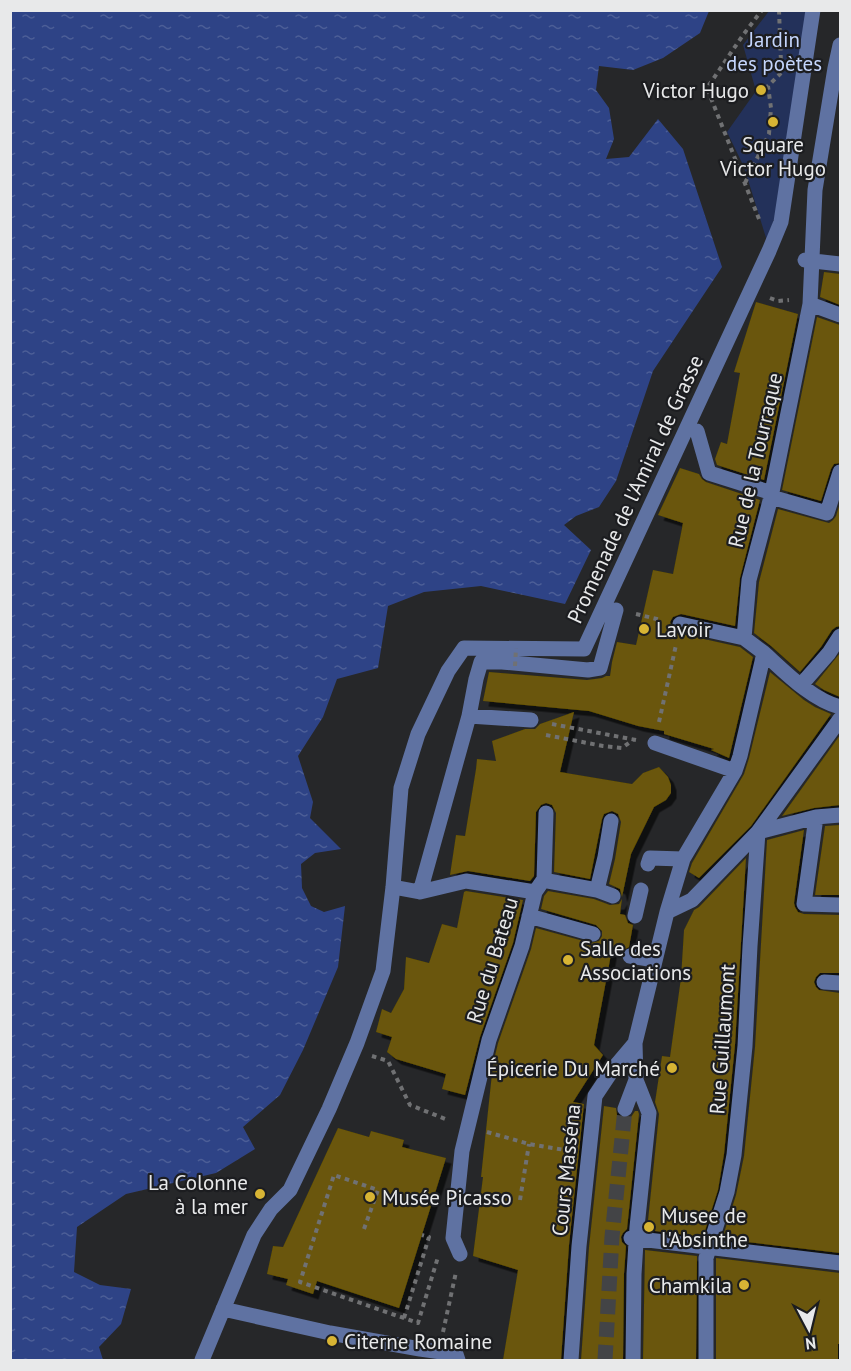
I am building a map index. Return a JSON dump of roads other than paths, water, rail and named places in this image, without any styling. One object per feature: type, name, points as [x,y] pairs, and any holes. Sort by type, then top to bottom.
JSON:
[{"type":"street","name":"Promenade de l'Amiral de Grasse","points":[[202,1360],[254,1234],[271,1209],[290,1190],[329,1110],[357,1043],[383,971],[401,788],[418,734],[448,671],[464,648],[584,649],[781,222],[813,10]]},
{"type":"street","name":"Rue de la Tourraque","points":[[744,638],[749,580],[771,495],[810,304],[808,261],[815,190],[840,45]]},
{"type":"street","points":[[808,261],[840,264]]},
{"type":"street","points":[[810,304],[840,315]]},
{"type":"street","points":[[697,431],[709,473],[827,513],[840,472]]},
{"type":"street","points":[[420,892],[469,716],[481,662],[588,670],[600,668],[616,610]]},
{"type":"street","points":[[680,624],[744,638],[801,685],[831,704],[840,707]]},
{"type":"street","points":[[801,685],[829,653],[840,636]]},
{"type":"street","points":[[648,864],[650,858],[683,860],[735,771],[764,653]]},
{"type":"street","points":[[469,716],[531,720]]},
{"type":"street","points":[[667,912],[692,900],[758,832],[840,719]]},
{"type":"street","points":[[655,743],[735,771]]},
{"type":"street","points":[[393,887],[420,892],[466,880],[535,892],[544,879],[546,813]]},
{"type":"street","points":[[758,832],[816,817],[840,815]]},
{"type":"street","points":[[816,817],[804,904],[840,905]]},
{"type":"street","points":[[597,890],[611,821]]},
{"type":"street","name":"Rue Guillaumont","points":[[706,1360],[706,1258],[726,1192],[734,1155],[745,1046],[758,832]]},
{"type":"street","name":"Cours Masséna","points":[[571,1360],[579,1246],[595,1096],[613,1069],[635,1044],[667,912],[683,860]]},
{"type":"street","points":[[544,879],[597,890],[638,903]]},
{"type":"street","name":"Rue du Bateau","points":[[460,1254],[453,1238],[462,1151],[486,1041],[522,946],[535,892]]},
{"type":"street","points":[[529,916],[593,934]]},
{"type":"street","points":[[630,956],[656,960]]},
{"type":"street","points":[[824,982],[840,983]]},
{"type":"street","points":[[633,1360],[634,1238],[649,1113],[636,1080],[635,1044]]},
{"type":"street","points":[[625,1109],[636,1080]]},
{"type":"street","points":[[634,1238],[840,1263]]},
{"type":"street","points":[[223,1309],[330,1333],[456,1354],[458,1360]]},
{"type":"water","points":[[10,11],[709,11],[700,33],[663,58],[633,70],[599,66],[596,90],[609,108],[614,139],[606,159],[629,157],[658,119],[683,149],[722,267],[653,371],[616,481],[599,507],[576,516],[564,525],[591,550],[565,604],[481,586],[424,592],[388,606],[378,668],[337,679],[323,717],[298,756],[313,802],[310,818],[341,849],[315,853],[301,864],[302,888],[311,906],[324,912],[345,906],[338,967],[303,1050],[280,1095],[243,1127],[255,1149],[216,1173],[126,1194],[77,1227],[74,1272],[100,1285],[131,1289],[121,1324],[99,1347],[103,1360],[11,1360]]},
{"type":"tunnel","points":[[605,1360],[612,1237],[625,1109]]},
{"type":"tunnel","points":[[565,1150],[577,1152]]},
{"type":"place","name":"Victor Hugo","points":[[761,90]]},
{"type":"place","name":"Square Victor Hugo","points":[[773,122]]},
{"type":"place","name":"Lavoir","points":[[644,629]]},
{"type":"place","name":"Salle des Associations","points":[[568,960]]},
{"type":"place","name":"Épicerie Du Marché","points":[[672,1068]]},
{"type":"place","name":"La Colonne à la mer","points":[[260,1194]]},
{"type":"place","name":"Musée Picasso","points":[[370,1197]]},
{"type":"place","name":"Musee de l'Absinthe","points":[[649,1227]]},
{"type":"place","name":"Chamkila","points":[[744,1285]]},
{"type":"place","name":"Citerne Romaine","points":[[332,1341]]},
{"type":"park label","name":"Jardin des poètes","points":[[774,51]]}]
